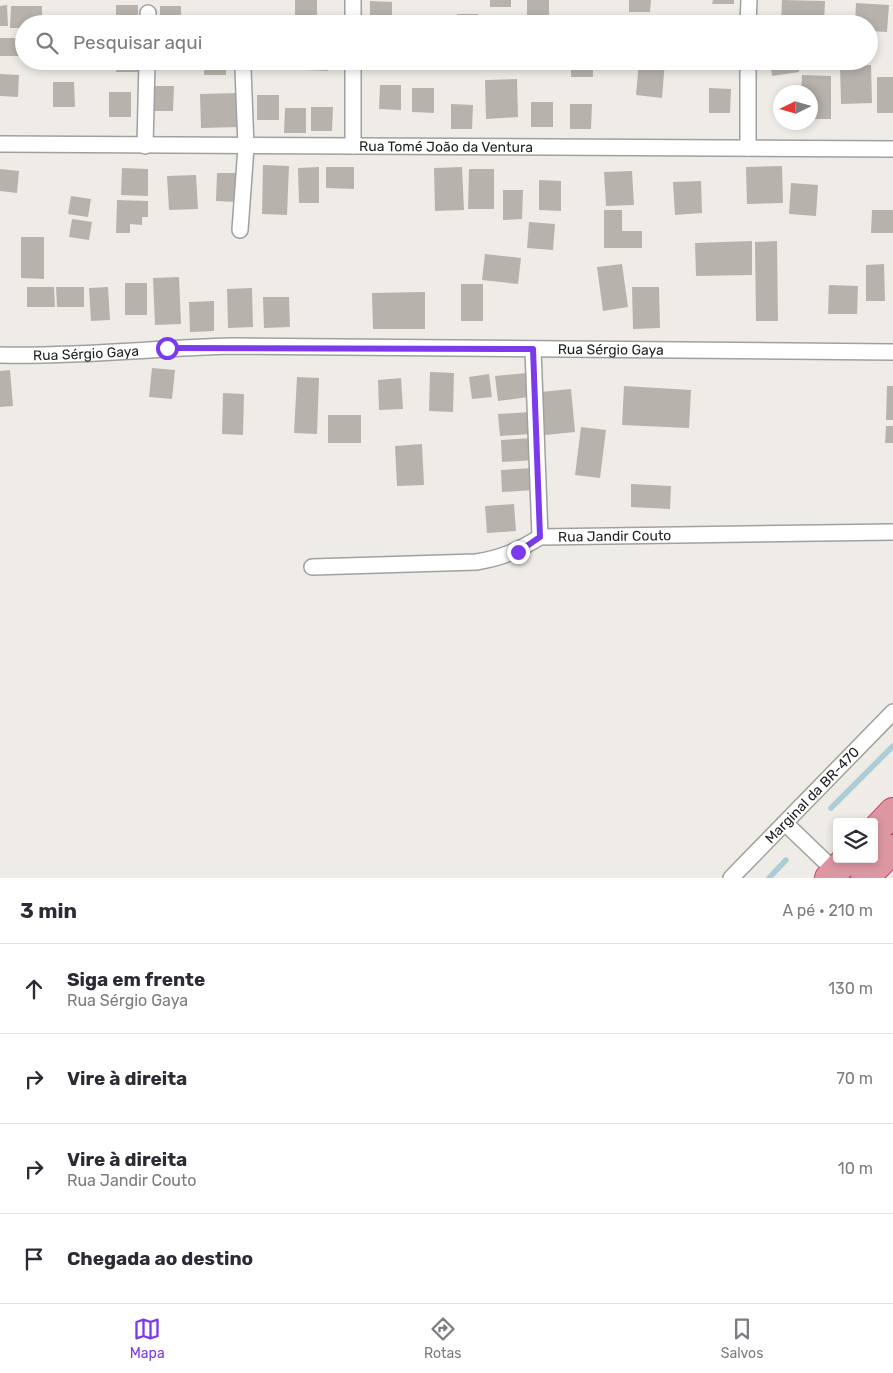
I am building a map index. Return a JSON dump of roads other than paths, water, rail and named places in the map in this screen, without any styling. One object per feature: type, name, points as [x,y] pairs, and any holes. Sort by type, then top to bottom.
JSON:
[{"type":"highway","points":[[878,828],[893,812]]},
{"type":"highway","points":[[865,878],[893,849]]},
{"type":"street","points":[[352,0],[353,15]]},
{"type":"street","points":[[748,15],[749,0]]},
{"type":"street","points":[[145,146],[147,70]]},
{"type":"street","points":[[240,230],[246,146],[243,70]]},
{"type":"street","points":[[353,70],[353,146]]},
{"type":"street","points":[[748,70],[748,148]]},
{"type":"street","name":"Rua Tomé João da Ventura","points":[[0,144],[893,149]]},
{"type":"street","name":"Rua Sérgio Gaya","points":[[0,355],[47,356],[167,348],[232,346],[893,352]]},
{"type":"street","points":[[533,349],[540,537]]},
{"type":"street","name":"Rua Jandir Couto","points":[[312,568],[476,562],[518,552],[540,537],[893,532]]},
{"type":"street","name":"Marginal da BR-470","points":[[731,878],[893,712]]},
{"type":"street","points":[[785,822],[837,870]]},
{"type":"waterway","points":[[831,808],[893,746]]},
{"type":"waterway","points":[[769,878],[786,860]]}]
